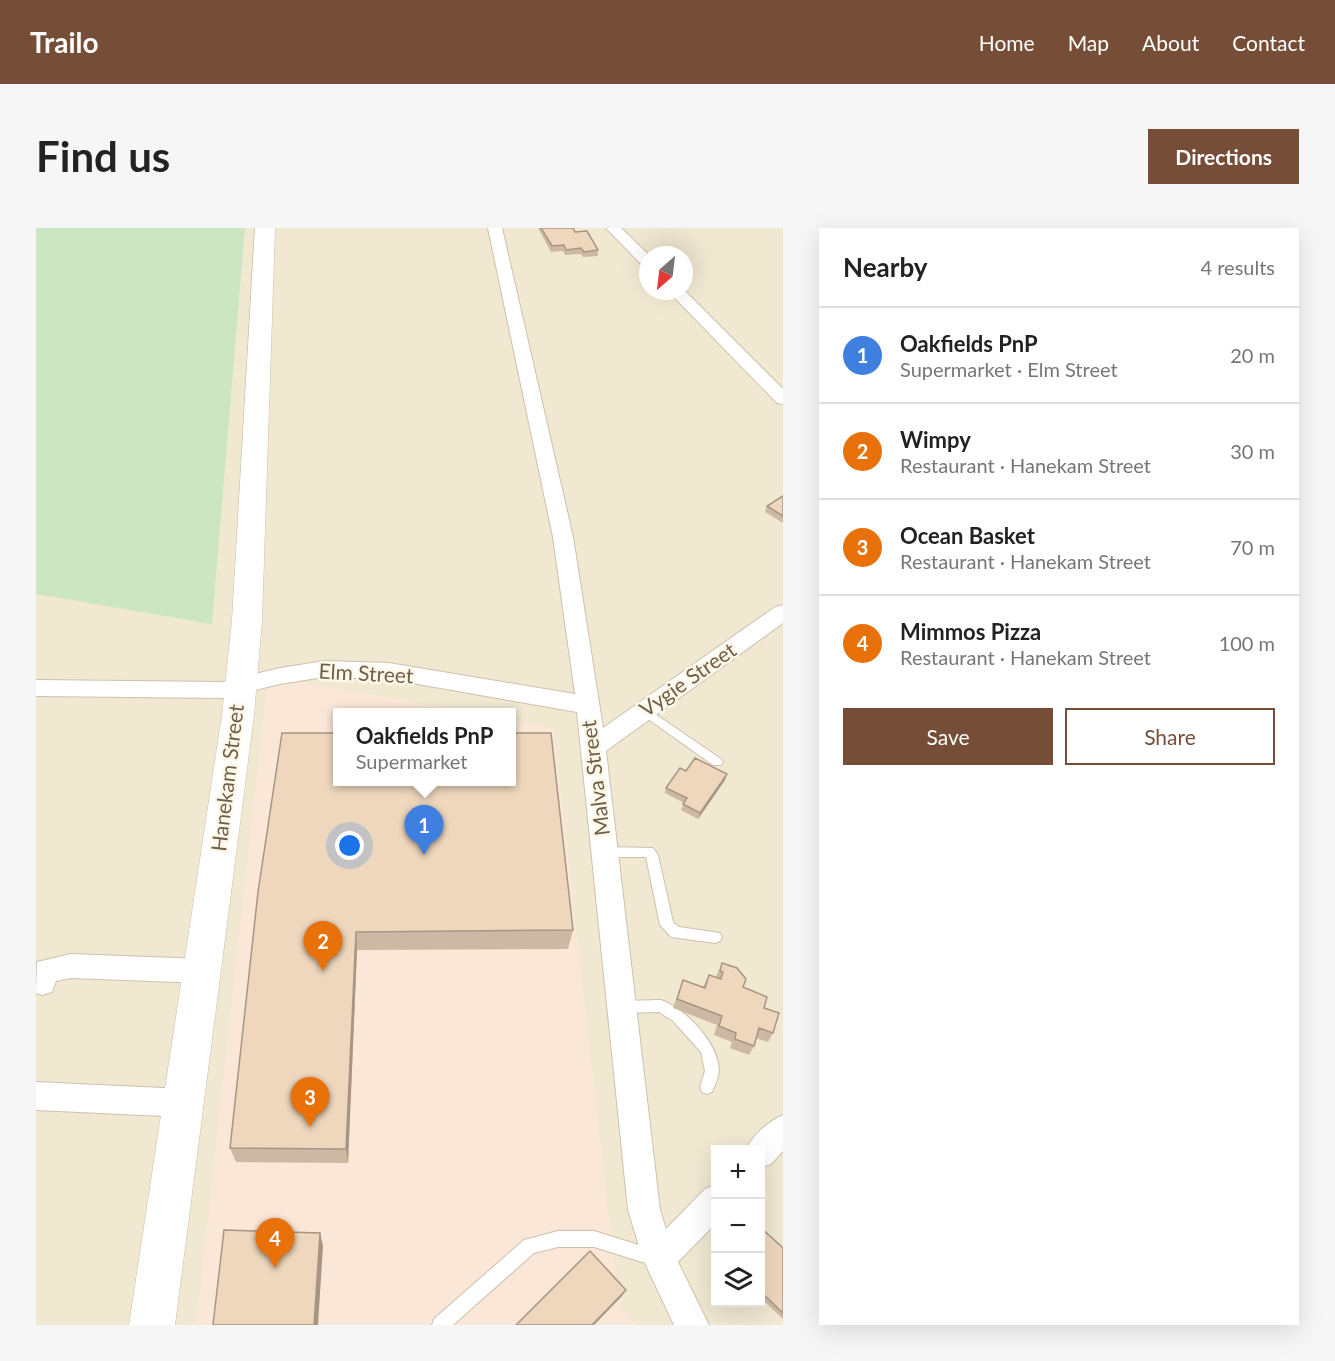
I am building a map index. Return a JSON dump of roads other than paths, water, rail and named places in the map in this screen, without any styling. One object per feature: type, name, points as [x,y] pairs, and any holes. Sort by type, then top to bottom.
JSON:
[{"type":"street","name":"Hanekam Street","points":[[152,1325],[238,715],[247,620],[266,228]]},
{"type":"street","name":"Malva Street","points":[[495,228],[563,537],[594,747],[644,1210],[659,1260],[692,1325]]},
{"type":"street","points":[[613,228],[639,254]]},
{"type":"street","points":[[685,300],[783,399]]},
{"type":"street","name":"Vygie Street","points":[[594,747],[783,612]]},
{"type":"street","name":"Elm Street","points":[[36,688],[200,691],[239,687],[301,672],[324,669],[357,670],[389,671],[587,705]]},
{"type":"street","points":[[42,983],[47,971],[70,966],[202,970]]},
{"type":"street","points":[[36,1096],[184,1103]]},
{"type":"street","points":[[765,1148],[783,1130]]},
{"type":"street","points":[[659,1260],[711,1205]]},
{"type":"lane","points":[[645,711],[717,762]]},
{"type":"lane","points":[[605,852],[649,852],[652,855],[667,925],[676,933],[715,937]]},
{"type":"lane","points":[[621,1007],[661,1006],[678,1016],[707,1049],[712,1071],[707,1087]]},
{"type":"lane","points":[[440,1325],[530,1246],[558,1239],[594,1239],[659,1260]]},
{"type":"place","name":"Oakfields PnP","points":[[424,855]]},
{"type":"place","name":"Wimpy","points":[[323,971]]},
{"type":"place","name":"Ocean Basket","points":[[310,1127]]},
{"type":"place","name":"Mimmos Pizza","points":[[275,1268]]}]
